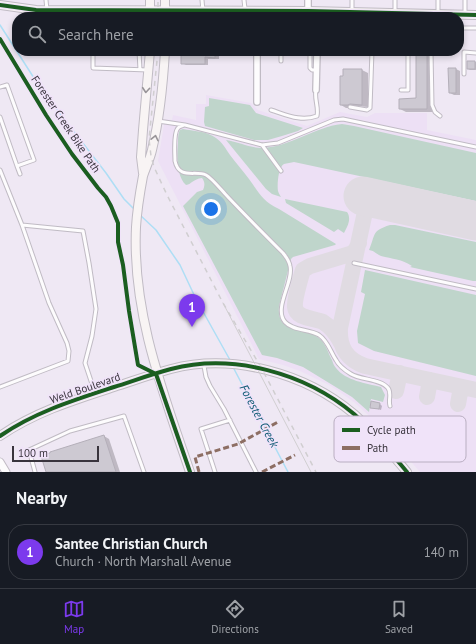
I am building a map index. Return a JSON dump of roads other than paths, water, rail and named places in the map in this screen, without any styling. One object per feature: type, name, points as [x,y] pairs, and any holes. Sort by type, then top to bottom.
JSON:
[{"type":"main road","points":[[150,0],[150,12]]},
{"type":"main road","points":[[165,0],[165,12]]},
{"type":"main road","points":[[4,6],[69,12]]},
{"type":"main road","points":[[222,12],[249,12]]},
{"type":"main road","points":[[465,14],[476,15]]},
{"type":"main road","points":[[148,56],[144,70],[141,157],[143,176],[136,227],[137,276],[140,303],[156,374],[190,472]]},
{"type":"main road","points":[[143,176],[151,156],[158,121],[165,56]]},
{"type":"main road","name":"Weld Boulevard","points":[[0,436],[19,424],[43,412],[171,369],[203,364],[251,367],[288,376],[332,398],[355,416]]},
{"type":"main road","name":"Weld Boulevard","points":[[398,462],[407,472]]},
{"type":"street","points":[[308,0],[311,12]]},
{"type":"street","points":[[257,56],[257,102]]},
{"type":"street","points":[[316,90],[317,56]]},
{"type":"street","points":[[0,462],[6,472]]},
{"type":"lane","points":[[46,0],[47,10]]},
{"type":"lane","points":[[199,12],[202,0]]},
{"type":"lane","points":[[244,0],[245,11]]},
{"type":"lane","points":[[352,0],[352,12]]},
{"type":"lane","points":[[395,0],[395,12]]},
{"type":"lane","points":[[434,12],[438,0]]},
{"type":"lane","points":[[464,0],[465,14]]},
{"type":"lane","points":[[464,28],[476,28]]},
{"type":"lane","points":[[464,74],[464,52],[476,53]]},
{"type":"lane","points":[[93,56],[93,68],[144,70],[140,56]]},
{"type":"lane","points":[[281,56],[281,61]]},
{"type":"lane","points":[[310,56],[310,68],[312,70],[317,70]]},
{"type":"lane","points":[[350,107],[367,110],[370,108],[372,56]]},
{"type":"lane","points":[[402,90],[408,90],[408,56]]},
{"type":"lane","points":[[431,56],[432,105],[435,112],[440,116]]},
{"type":"lane","points":[[0,87],[7,85],[34,160],[17,166]]},
{"type":"lane","points":[[271,110],[302,119],[317,116],[318,110],[316,90]]},
{"type":"lane","points":[[0,116],[20,174]]},
{"type":"lane","points":[[158,121],[184,125],[262,145],[278,143],[334,120],[342,119],[476,147]]},
{"type":"lane","points":[[184,125],[179,126],[177,129],[176,166],[189,174],[206,175],[211,179],[288,260],[291,269],[281,310],[283,320],[288,325],[314,333],[323,338],[329,345],[336,362],[352,375],[383,384],[388,388],[390,391],[390,406]]},
{"type":"lane","points":[[262,145],[281,171]]},
{"type":"lane","points":[[0,170],[22,225],[49,303],[67,343],[69,351],[68,361],[0,387]]},
{"type":"lane","points":[[22,225],[83,231],[96,309],[92,336],[85,363],[95,394]]},
{"type":"lane","points":[[354,263],[476,289]]},
{"type":"lane","points":[[203,364],[210,386],[224,408],[256,472]]},
{"type":"lane","points":[[35,472],[29,450],[70,431],[124,416],[144,472]]},
{"type":"lane","points":[[215,472],[201,429],[230,420]]},
{"type":"waterway","name":"Forester Creek","points":[[0,25],[12,44]]},
{"type":"waterway","name":"Forester Creek","points":[[20,56],[41,89],[106,173],[124,199],[134,209]]},
{"type":"waterway","name":"Forester Creek","points":[[140,215],[156,230],[180,265],[196,299],[230,360]]},
{"type":"waterway","name":"Forester Creek","points":[[233,367],[288,472]]},
{"type":"tram line","points":[[223,303],[311,472]]},
{"type":"railway","points":[[158,0],[158,12]]},
{"type":"railway","points":[[157,56],[149,139],[154,167],[223,303],[262,369],[316,472]]},
{"type":"place","name":"Santee Christian Church","points":[[192,327]]}]
